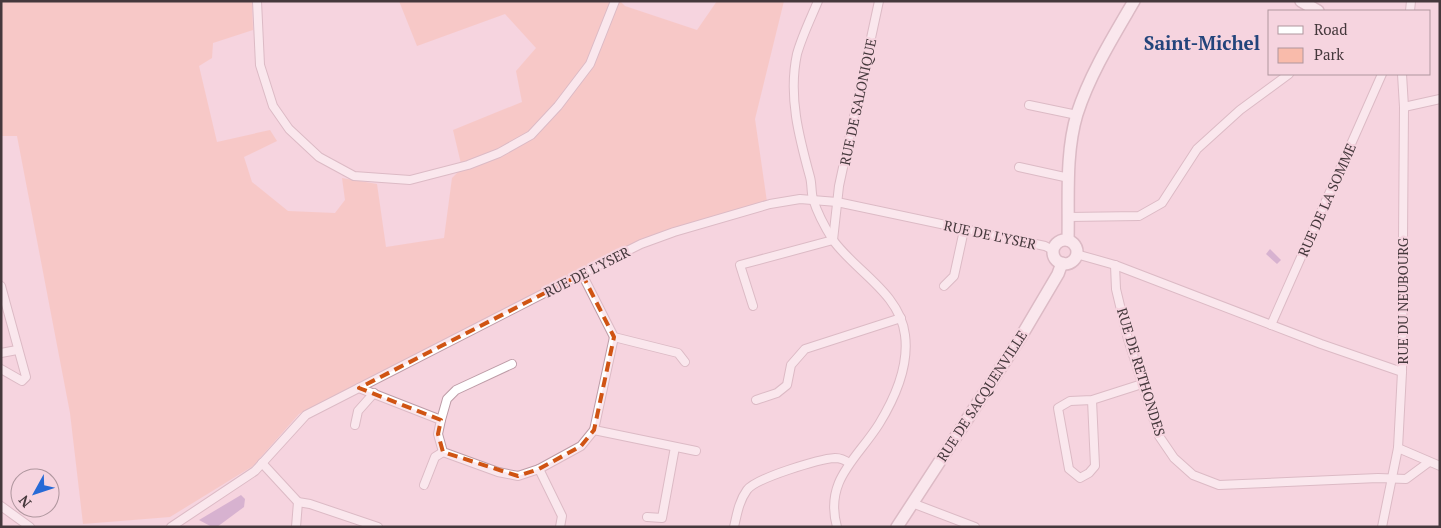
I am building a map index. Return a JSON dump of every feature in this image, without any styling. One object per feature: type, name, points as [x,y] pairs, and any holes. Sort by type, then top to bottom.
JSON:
[{"type":"street","points":[[257,1],[260,65],[273,106],[289,129],[319,157],[354,176],[410,180],[468,165],[499,152],[531,135],[558,106],[590,64],[615,1]]},
{"type":"street","points":[[818,1],[798,54],[793,94],[798,133],[812,183],[813,198],[833,240],[889,300],[901,318],[906,348],[899,383],[879,424],[849,463],[833,499],[837,527]]},
{"type":"street","name":"RUE DE SALONIQUE","points":[[833,240],[837,202],[879,1]]},
{"type":"street","points":[[1068,240],[1069,178],[1077,115],[1112,39],[1134,1]]},
{"type":"street","points":[[1301,1],[1316,10]]},
{"type":"street","points":[[1068,217],[1139,216],[1162,203],[1197,149],[1240,110],[1288,75]]},
{"type":"street","name":"RUE DE LA SOMME","points":[[1271,325],[1382,75]]},
{"type":"street","name":"RUE DU NEUBOURG","points":[[1382,527],[1398,448],[1402,372],[1404,107],[1402,75]]},
{"type":"street","points":[[1404,107],[1440,99]]},
{"type":"street","points":[[1028,105],[1077,115]]},
{"type":"street","points":[[1019,167],[1069,178]]},
{"type":"street","name":"RUE DE L'YSER","points":[[176,525],[242,480],[262,463],[306,415],[641,244],[674,232],[770,204],[813,198],[1045,246],[1053,250]]},
{"type":"street","points":[[944,286],[954,276],[964,230]]},
{"type":"street","points":[[754,306],[740,265],[833,240]]},
{"type":"street","points":[[1068,240],[1074,244],[1076,254],[1072,261],[1062,263],[1055,258],[1053,250],[1056,243],[1068,240]]},
{"type":"street","points":[[1076,254],[1115,266],[1402,372]]},
{"type":"street","name":"RUE DE SACQUENVILLE","points":[[897,527],[1022,335],[1058,274],[1062,263]]},
{"type":"street","name":"RUE DE RETHONDES","points":[[1115,266],[1116,289],[1128,339],[1159,436],[1174,458],[1193,475],[1219,485],[1378,478],[1393,480]]},
{"type":"street","points":[[443,452],[498,472],[518,476],[539,469],[581,446],[594,430],[614,337],[582,274]]},
{"type":"street","points":[[1,286],[17,350],[26,377],[22,381],[1,369]]},
{"type":"street","points":[[756,400],[777,393],[787,385],[791,365],[805,349],[901,318]]},
{"type":"street","points":[[614,337],[678,353],[685,362]]},
{"type":"street","points":[[1,353],[17,350]]},
{"type":"street","points":[[443,452],[438,434],[447,399],[456,390],[512,364]]},
{"type":"street","points":[[1092,400],[1095,466],[1089,473],[1080,478],[1069,469],[1058,408],[1070,401],[1092,400],[1142,384]]},
{"type":"street","points":[[359,388],[441,420]]},
{"type":"street","points":[[355,425],[358,412],[374,393]]},
{"type":"street","points":[[594,430],[696,451]]},
{"type":"street","points":[[647,517],[662,518],[675,447]]},
{"type":"street","points":[[1398,448],[1440,466]]},
{"type":"street","points":[[424,484],[435,457],[443,452]]},
{"type":"street","points":[[734,527],[739,506],[748,489],[759,481],[794,468],[835,458],[844,459],[849,463]]},
{"type":"street","points":[[1393,480],[1406,479],[1429,462]]},
{"type":"street","points":[[262,463],[298,502],[310,504],[378,527]]},
{"type":"street","points":[[539,469],[562,516],[560,527]]},
{"type":"street","points":[[296,527],[298,502]]},
{"type":"street","points":[[912,503],[976,527]]},
{"type":"street","points":[[1,506],[30,527]]},
{"type":"highlighted area","points":[[582,274],[614,337],[594,430],[581,446],[539,469],[518,476],[443,452],[438,434],[441,420],[359,388],[498,318]]},
{"type":"green space","points":[[1,1],[252,1],[253,30],[213,43],[212,58],[199,66],[217,142],[270,130],[277,141],[244,157],[252,182],[288,211],[335,213],[345,200],[342,178],[377,184],[386,247],[444,238],[452,178],[462,168],[453,130],[522,102],[516,71],[536,48],[505,14],[417,46],[399,1],[620,1],[625,6],[697,30],[717,1],[784,1],[755,119],[767,202],[636,243],[470,331],[299,414],[253,466],[170,517],[83,524],[70,413],[17,136],[1,136]]},
{"type":"shaded area","points":[[1270,249],[1281,260],[1277,264],[1266,254]]},
{"type":"shaded area","points":[[241,495],[245,499],[244,507],[217,527],[212,527],[199,520]]},
{"type":"district","name":"Saint-Michel","points":[[1202,43]]}]
